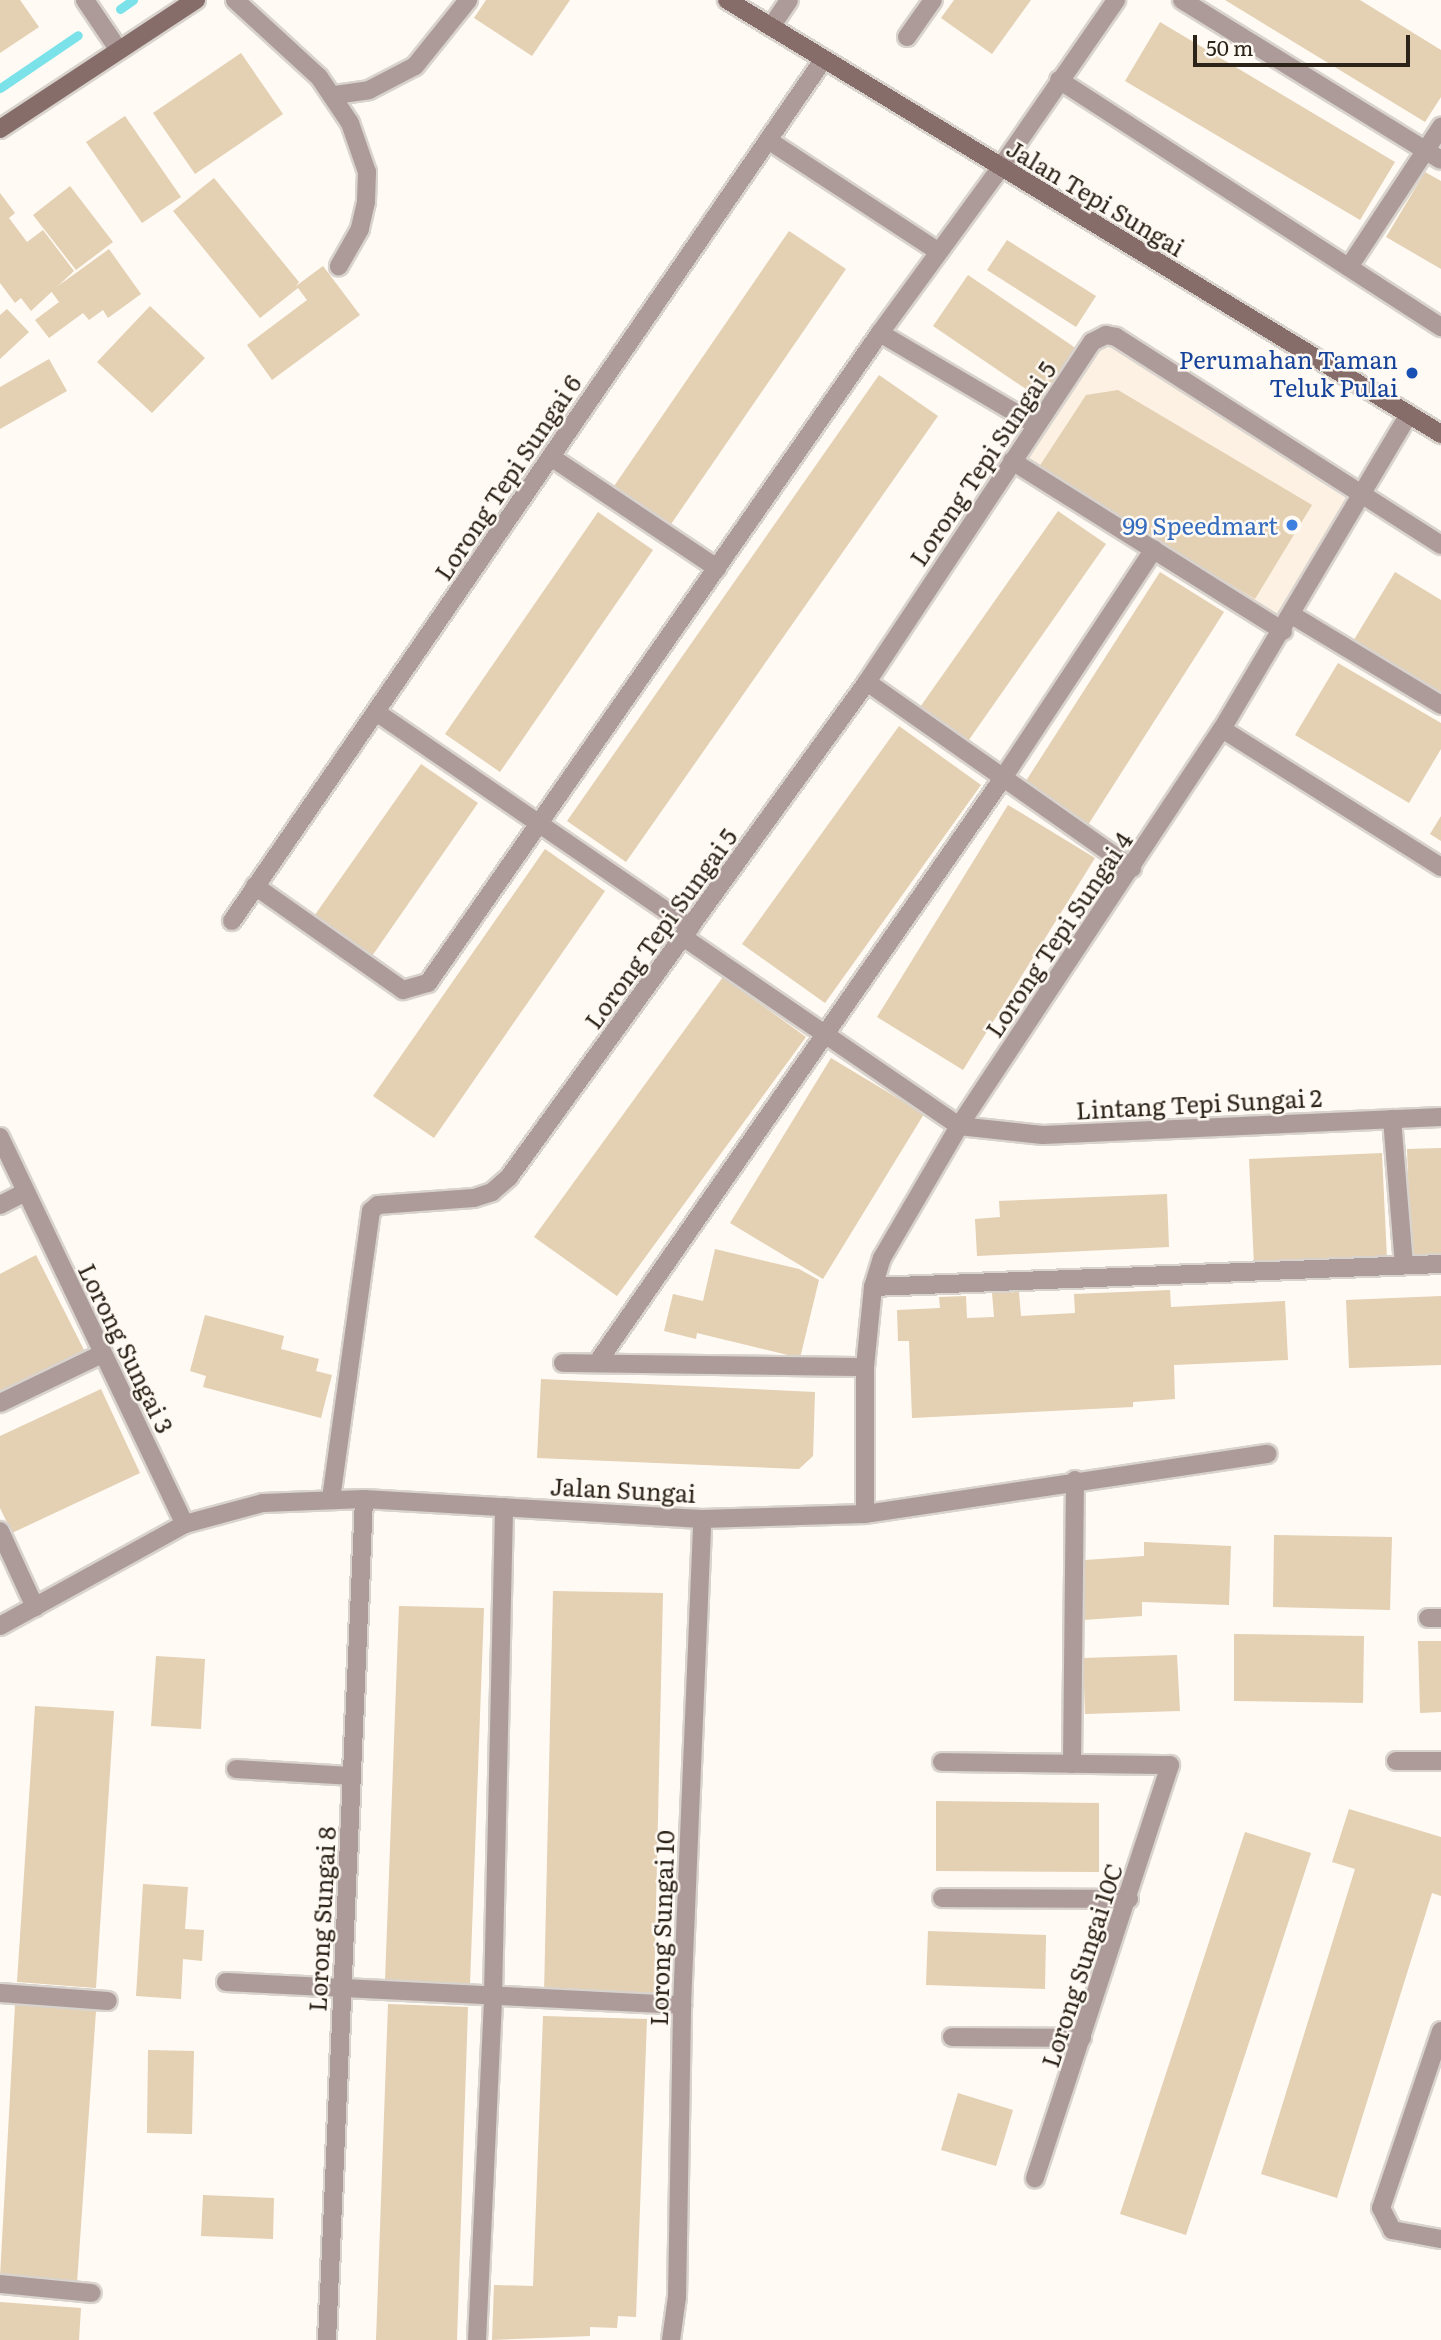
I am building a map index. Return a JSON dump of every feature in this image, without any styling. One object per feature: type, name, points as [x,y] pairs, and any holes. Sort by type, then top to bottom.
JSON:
[{"type":"main road","points":[[0,129],[118,49],[197,0]]},
{"type":"main road","name":"Jalan Tepi Sungai","points":[[727,0],[1441,434]]},
{"type":"street","points":[[85,0],[118,49]]},
{"type":"street","points":[[235,0],[335,95],[367,172],[360,229],[339,266]]},
{"type":"street","points":[[335,95],[369,90],[415,66],[468,0]]},
{"type":"street","points":[[771,27],[789,0]]},
{"type":"street","points":[[907,37],[933,0]]},
{"type":"street","points":[[256,886],[402,990],[428,983],[880,333],[1116,0]]},
{"type":"street","points":[[1182,0],[1433,155]]},
{"type":"street","name":"Lorong Tepi Sungai 6","points":[[232,921],[823,60]]},
{"type":"street","points":[[1059,80],[1441,327]]},
{"type":"street","points":[[1349,267],[1433,155],[1441,127]]},
{"type":"street","points":[[768,141],[939,253]]},
{"type":"street","points":[[880,333],[1036,425]]},
{"type":"street","name":"Lorong Tepi Sungai 5","points":[[331,1499],[371,1211],[378,1205],[474,1198],[492,1192],[509,1177],[867,682],[1092,342],[1106,335],[1116,337],[1361,496]]},
{"type":"street","name":"Lorong Tepi Sungai 4","points":[[865,1514],[865,1367],[873,1287],[882,1258],[959,1126],[1222,729],[1408,416]]},
{"type":"street","points":[[551,457],[717,568]]},
{"type":"street","points":[[1012,461],[1154,550],[1441,705]]},
{"type":"street","points":[[1361,496],[1441,545]]},
{"type":"street","points":[[597,1363],[821,1033],[1003,778],[1154,550]]},
{"type":"street","points":[[867,682],[1132,868]]},
{"type":"street","points":[[376,712],[540,821],[821,1033],[959,1126]]},
{"type":"street","points":[[1222,729],[1441,867]]},
{"type":"street","name":"Lintang Tepi Sungai 2","points":[[959,1126],[1043,1135],[1441,1116]]},
{"type":"street","points":[[1392,1119],[1404,1264]]},
{"type":"street","name":"Lorong Sungai 3","points":[[0,1137],[24,1193],[185,1524]]},
{"type":"street","points":[[0,1205],[24,1193]]},
{"type":"street","points":[[873,1287],[1441,1264]]},
{"type":"street","points":[[0,1403],[102,1354]]},
{"type":"street","points":[[562,1363],[865,1367]]},
{"type":"street","name":"Jalan Sungai","points":[[0,1626],[185,1524],[263,1503],[364,1499],[702,1518],[865,1514],[1075,1480],[1268,1454]]},
{"type":"street","points":[[942,1762],[1072,1763],[1075,1480]]},
{"type":"street","name":"Lorong Sungai 8","points":[[327,2340],[364,1499]]},
{"type":"street","points":[[477,2340],[493,1995],[504,1507]]},
{"type":"street","name":"Lorong Sungai 10","points":[[671,2340],[677,2297],[682,2005],[702,1518]]},
{"type":"street","points":[[0,1531],[34,1607]]},
{"type":"street","points":[[1396,1761],[1441,1761]]},
{"type":"street","name":"Lorong Sungai 10C","points":[[1035,2179],[1129,1899],[1170,1765],[1072,1763]]},
{"type":"street","points":[[236,1769],[352,1776]]},
{"type":"street","points":[[942,1898],[1129,1899]]},
{"type":"street","points":[[226,1982],[682,2005]]},
{"type":"street","points":[[0,1993],[108,2001]]},
{"type":"street","points":[[1441,2031],[1381,2208],[1392,2230],[1441,2239]]},
{"type":"street","points":[[952,2037],[1083,2038]]},
{"type":"street","points":[[0,2284],[92,2293]]},
{"type":"shaded area","points":[[1110,346],[1348,500],[1277,619],[1027,461],[1098,350]]},
{"type":"building","points":[[0,0],[20,0],[39,27],[0,53]]},
{"type":"building","points":[[486,0],[570,0],[532,56],[474,18]]},
{"type":"building","points":[[954,0],[1031,0],[992,54],[941,18]]},
{"type":"building","points":[[1225,0],[1360,0],[1441,50],[1441,97],[1425,122]]},
{"type":"building","points":[[1160,22],[1395,162],[1360,220],[1125,81]]},
{"type":"building","points":[[241,53],[283,114],[195,174],[153,113]]},
{"type":"building","points":[[125,116],[181,197],[142,223],[86,142]]},
{"type":"building","points":[[1425,172],[1441,181],[1441,269],[1386,237]]},
{"type":"building","points":[[214,178],[299,282],[296,286],[323,266],[360,315],[272,380],[247,345],[307,300],[298,288],[260,318],[173,211]]},
{"type":"building","points":[[70,186],[113,242],[76,270],[33,215]]},
{"type":"building","points":[[0,193],[15,213],[9,218],[27,242],[43,230],[74,271],[31,311],[21,298],[15,303],[0,283]]},
{"type":"building","points":[[789,231],[846,269],[667,530],[610,492]]},
{"type":"building","points":[[1007,240],[1096,296],[1076,327],[987,270]]},
{"type":"building","points":[[109,249],[141,294],[108,318],[103,310],[89,320],[83,313],[49,338],[35,320],[59,302],[51,291]]},
{"type":"building","points":[[968,275],[1077,349],[1042,400],[933,326]]},
{"type":"building","points":[[150,306],[205,358],[152,413],[97,362]]},
{"type":"building","points":[[7,309],[29,332],[0,359],[0,315]]},
{"type":"building","points":[[49,359],[67,391],[0,429],[0,387]]},
{"type":"building","points":[[879,375],[938,416],[626,862],[567,821]]},
{"type":"building","points":[[1118,390],[1312,505],[1255,599],[1037,470],[1086,395]]},
{"type":"building","points":[[1058,511],[1106,544],[966,744],[918,710]]},
{"type":"building","points":[[598,512],[653,550],[500,772],[445,734]]},
{"type":"building","points":[[1160,572],[1224,612],[1088,825],[1024,784]]},
{"type":"building","points":[[1395,572],[1441,600],[1441,697],[1352,643]]},
{"type":"building","points":[[1338,663],[1441,723],[1441,749],[1409,803],[1295,735]]},
{"type":"building","points":[[899,726],[981,785],[825,1003],[742,944]]},
{"type":"building","points":[[421,764],[478,803],[370,959],[312,919]]},
{"type":"building","points":[[1008,805],[1095,858],[963,1070],[877,1017]]},
{"type":"building","points":[[1441,816],[1441,841],[1430,834]]},
{"type":"building","points":[[545,849],[605,891],[434,1138],[373,1096]]},
{"type":"building","points":[[723,977],[806,1037],[617,1296],[534,1237]]},
{"type":"building","points":[[831,1058],[924,1114],[823,1279],[730,1223]]},
{"type":"building","points":[[1441,1148],[1441,1256],[1411,1258],[1407,1149]]},
{"type":"building","points":[[1382,1153],[1387,1260],[1254,1265],[1249,1159]]},
{"type":"building","points":[[1167,1194],[1169,1247],[977,1256],[975,1219],[1000,1217],[999,1201]]},
{"type":"building","points":[[715,1249],[799,1269],[819,1280],[800,1358],[697,1333],[696,1339],[664,1331],[673,1294],[703,1301]]},
{"type":"building","points":[[36,1255],[84,1350],[0,1392],[0,1274]]},
{"type":"building","points":[[1170,1290],[1171,1307],[1285,1301],[1288,1360],[1174,1365],[1175,1399],[1133,1402],[1133,1407],[912,1418],[909,1341],[898,1341],[897,1310],[940,1308],[939,1297],[966,1296],[967,1318],[994,1317],[992,1293],[1019,1292],[1021,1316],[1075,1313],[1074,1294]]},
{"type":"building","points":[[1441,1296],[1441,1365],[1349,1368],[1346,1300]]},
{"type":"building","points":[[205,1315],[284,1336],[281,1349],[319,1359],[316,1371],[332,1375],[321,1418],[203,1387],[206,1376],[190,1371]]},
{"type":"building","points":[[541,1379],[815,1392],[813,1456],[799,1469],[537,1458]]},
{"type":"building","points":[[101,1389],[140,1473],[12,1533],[0,1508],[0,1436]]},
{"type":"building","points":[[1274,1535],[1392,1537],[1390,1610],[1273,1607]]},
{"type":"building","points":[[1144,1542],[1231,1546],[1229,1605],[1142,1602],[1142,1616],[1083,1620],[1085,1560],[1144,1556]]},
{"type":"building","points":[[553,1591],[663,1593],[654,1996],[544,1994]]},
{"type":"building","points":[[399,1606],[484,1608],[470,1984],[385,1981]]},
{"type":"building","points":[[1234,1634],[1364,1636],[1363,1703],[1234,1701]]},
{"type":"building","points":[[1418,1641],[1441,1641],[1441,1712],[1420,1713]]},
{"type":"building","points":[[1177,1655],[1180,1711],[1085,1714],[1083,1658]]},
{"type":"building","points":[[156,1656],[205,1659],[201,1729],[151,1726]]},
{"type":"building","points":[[35,1706],[114,1711],[96,1988],[17,1982]]},
{"type":"building","points":[[936,1801],[1099,1803],[1099,1872],[936,1871]]},
{"type":"building","points":[[1349,1809],[1441,1837],[1441,1896],[1432,1893],[1337,2198],[1261,2174],[1355,1869],[1332,1862]]},
{"type":"building","points":[[1245,1832],[1311,1853],[1186,2235],[1120,2214]]},
{"type":"building","points":[[143,1884],[188,1887],[185,1929],[204,1930],[202,1961],[183,1959],[181,1999],[136,1996]]},
{"type":"building","points":[[928,1931],[1046,1935],[1045,1989],[926,1985]]},
{"type":"building","points":[[388,2004],[468,2007],[457,2340],[376,2340]]},
{"type":"building","points":[[15,2005],[96,2011],[77,2283],[0,2277]]},
{"type":"building","points":[[543,2016],[647,2019],[636,2317],[618,2316],[617,2328],[590,2327],[590,2336],[492,2340],[494,2285],[533,2286]]},
{"type":"building","points":[[148,2050],[194,2051],[192,2134],[147,2133]]},
{"type":"building","points":[[958,2093],[1013,2110],[996,2166],[941,2150]]},
{"type":"building","points":[[203,2195],[274,2198],[273,2239],[201,2236]]},
{"type":"building","points":[[0,2302],[81,2308],[79,2340],[0,2340]]},
{"type":"waterway","points":[[120,9],[133,0]]},
{"type":"waterway","points":[[0,88],[78,35]]},
{"type":"place","name":"Perumahan Taman Teluk Pulai","points":[[1412,373]]},
{"type":"place","name":"99 Speedmart","points":[[1292,525]]}]
